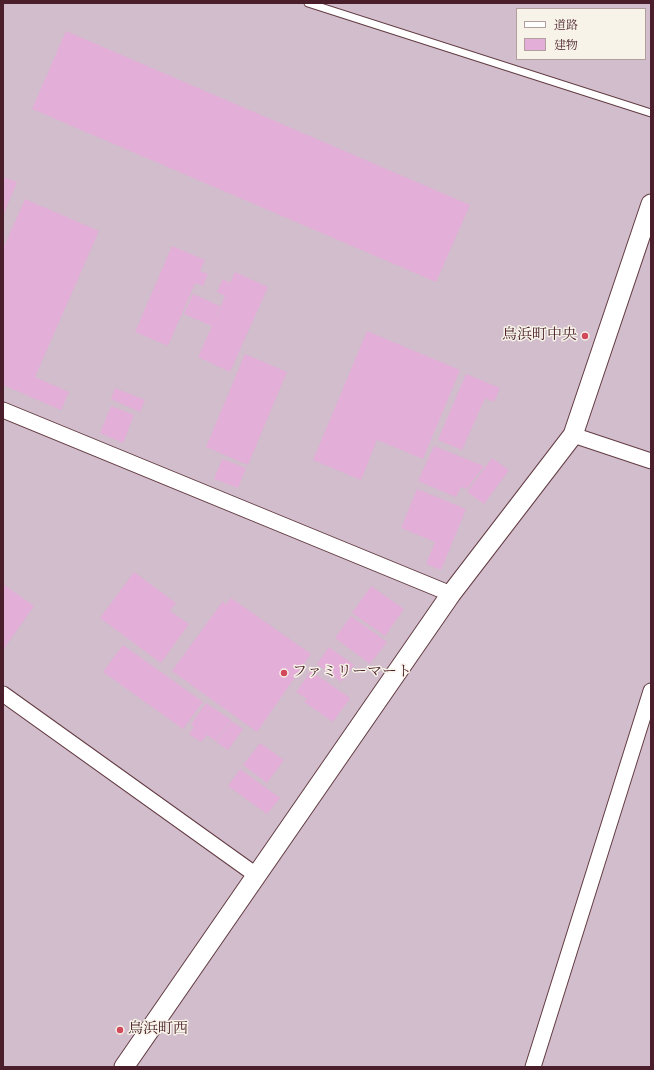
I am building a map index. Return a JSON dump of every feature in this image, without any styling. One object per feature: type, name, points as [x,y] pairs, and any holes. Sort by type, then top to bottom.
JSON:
[{"type":"street","points":[[124,1067],[451,594],[573,435],[651,204]]},
{"type":"street","points":[[3,410],[451,594]]},
{"type":"street","points":[[573,435],[651,461]]},
{"type":"street","points":[[534,1067],[651,691]]},
{"type":"street","points":[[3,694],[256,875]]},
{"type":"lane","points":[[308,3],[651,113]]},
{"type":"shaded area","points":[[3,3],[651,3],[651,1067],[3,1067]]},
{"type":"building","points":[[66,31],[470,205],[436,282],[32,109]]},
{"type":"building","points":[[3,177],[17,182],[3,216]]},
{"type":"building","points":[[25,199],[99,231],[35,377],[69,392],[61,410],[3,385],[3,249]]},
{"type":"building","points":[[172,246],[205,260],[200,271],[208,274],[203,286],[195,283],[168,346],[135,332]]},
{"type":"building","points":[[235,272],[268,287],[230,372],[198,357],[212,326],[184,314],[193,294],[220,306],[213,324],[225,296],[217,292],[223,279],[230,283]]},
{"type":"building","points":[[367,331],[460,370],[423,459],[377,440],[361,480],[313,460]]},
{"type":"building","points":[[245,354],[287,372],[248,465],[206,447]]},
{"type":"building","points":[[466,374],[500,388],[494,402],[485,398],[462,450],[438,440]]},
{"type":"building","points":[[115,388],[145,400],[140,412],[111,399]]},
{"type":"building","points":[[111,406],[134,415],[123,443],[100,433]]},
{"type":"building","points":[[434,446],[484,466],[467,489],[461,487],[456,497],[418,481]]},
{"type":"building","points":[[492,458],[509,470],[484,504],[467,492]]},
{"type":"building","points":[[222,459],[246,468],[238,488],[214,479]]},
{"type":"building","points":[[417,489],[466,509],[441,570],[426,564],[435,542],[401,528]]},
{"type":"building","points":[[134,572],[176,603],[170,611],[189,624],[161,663],[100,618]]},
{"type":"building","points":[[3,584],[34,606],[3,650]]},
{"type":"building","points":[[371,586],[404,609],[385,636],[352,613]]},
{"type":"building","points":[[231,598],[311,654],[257,732],[172,671],[223,601],[225,605]]},
{"type":"building","points":[[351,616],[387,642],[370,664],[335,638]]},
{"type":"building","points":[[123,645],[203,702],[183,729],[103,672]]},
{"type":"building","points":[[329,647],[354,665],[341,682],[317,664]]},
{"type":"building","points":[[311,671],[350,698],[333,722],[304,702],[307,699],[296,692]]},
{"type":"building","points":[[206,703],[231,720],[216,741],[207,735],[201,742],[189,734],[194,727],[191,724]]},
{"type":"building","points":[[231,721],[243,729],[228,750],[216,742]]},
{"type":"building","points":[[260,743],[284,760],[267,783],[243,765]]},
{"type":"building","points":[[240,769],[280,798],[267,814],[228,786]]},
{"type":"place","name":"鳥浜町中央","points":[[585,336]]},
{"type":"place","name":"ファミリーマート","points":[[284,673]]},
{"type":"place","name":"鳥浜町西","points":[[120,1030]]}]
